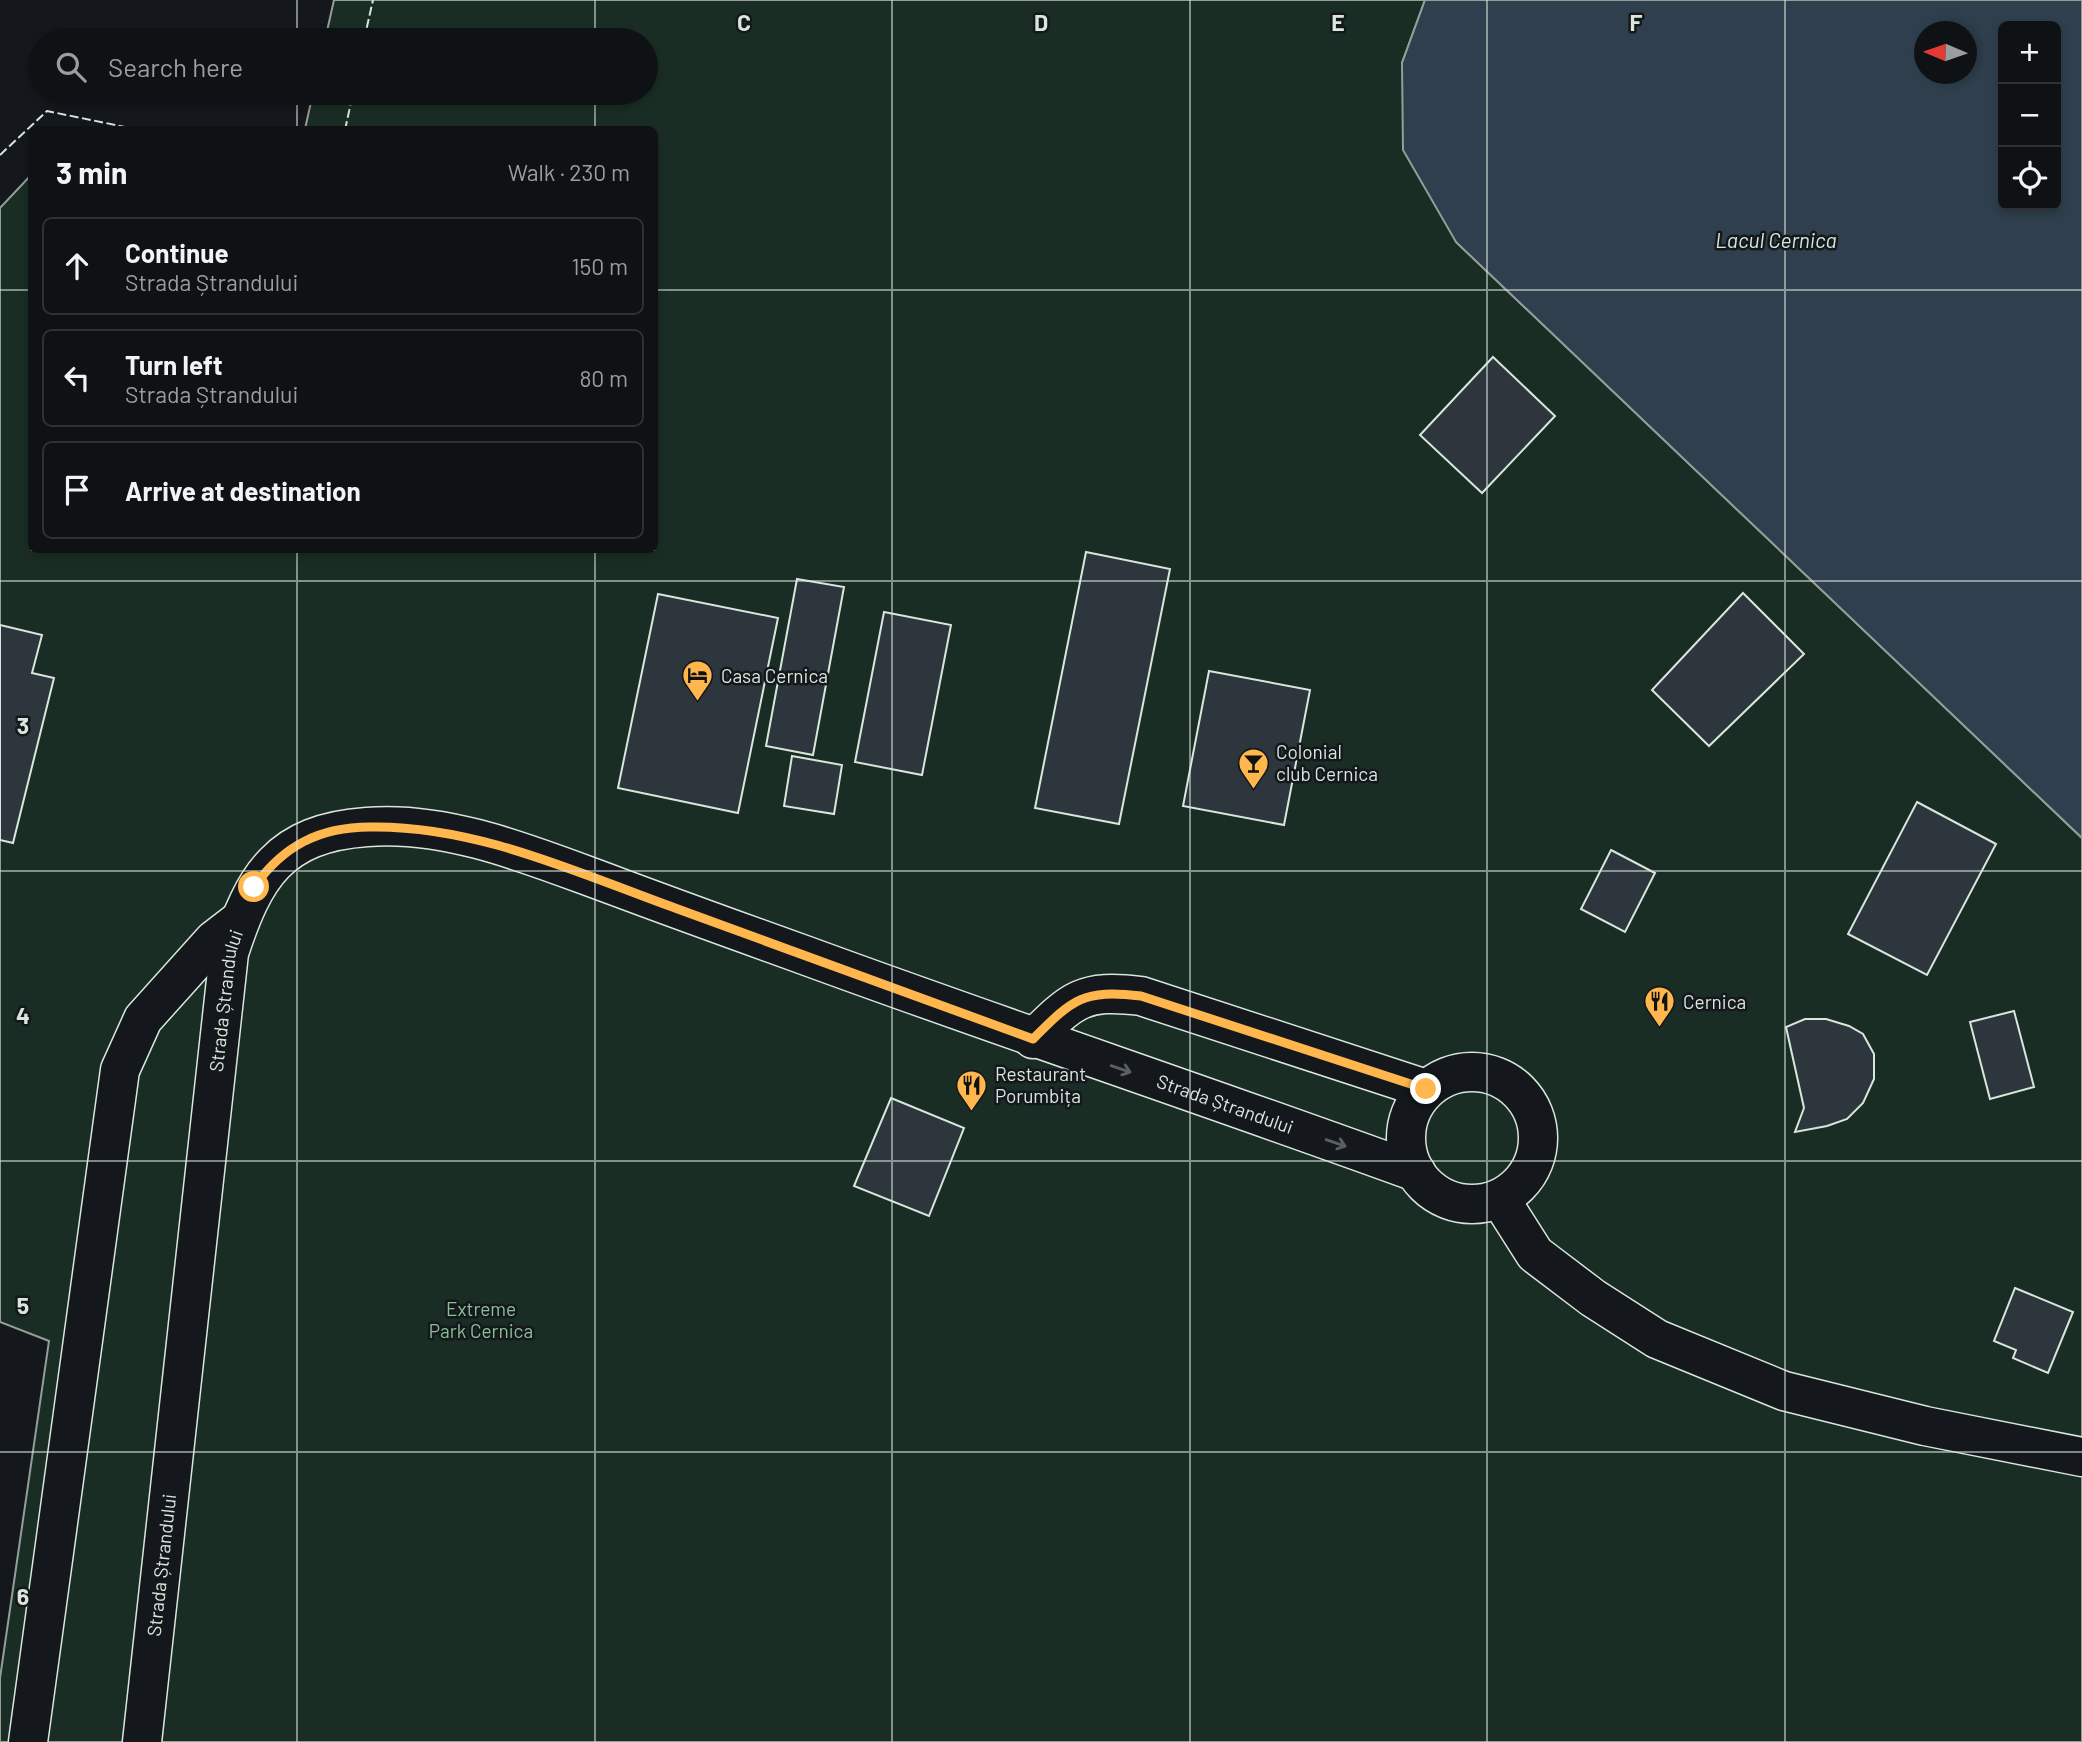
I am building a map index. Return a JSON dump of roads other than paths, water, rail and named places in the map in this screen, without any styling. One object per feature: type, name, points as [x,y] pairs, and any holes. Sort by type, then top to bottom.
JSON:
[{"type":"street","name":"Strada Ștrandului","points":[[142,1742],[229,953],[254,887],[270,865],[307,839],[368,827],[431,831],[467,838],[552,863],[1033,1039],[1416,1172]]},
{"type":"street","points":[[28,1742],[120,1070],[143,1019],[214,940],[240,920]]},
{"type":"street","points":[[1033,1039],[1057,1016],[1084,996],[1115,993],[1141,996],[1426,1089]]},
{"type":"street","points":[[1468,1071],[1491,1073],[1512,1083],[1528,1100],[1537,1121],[1539,1145],[1533,1167],[1519,1186],[1500,1199],[1481,1204],[1462,1204],[1444,1198],[1427,1187],[1416,1172],[1407,1152],[1406,1129],[1413,1107],[1426,1089],[1445,1076],[1468,1071]]},
{"type":"street","points":[[1500,1199],[1535,1254],[1593,1298],[1657,1339],[1784,1391],[1925,1426],[2082,1457]]},
{"type":"water","name":"Lacul Cernica","points":[[1425,0],[2082,0],[2082,838],[1456,242],[1403,150],[1402,63]]},
{"type":"place","name":"Casa Cernica","points":[[698,703]]},
{"type":"place","name":"Colonial club Cernica","points":[[1253,790]]},
{"type":"place","name":"Cernica","points":[[1660,1029]]},
{"type":"place","name":"Restaurant Porumbița","points":[[972,1112]]},
{"type":"park label","name":"Extreme Park Cernica","points":[[481,1320]]}]
